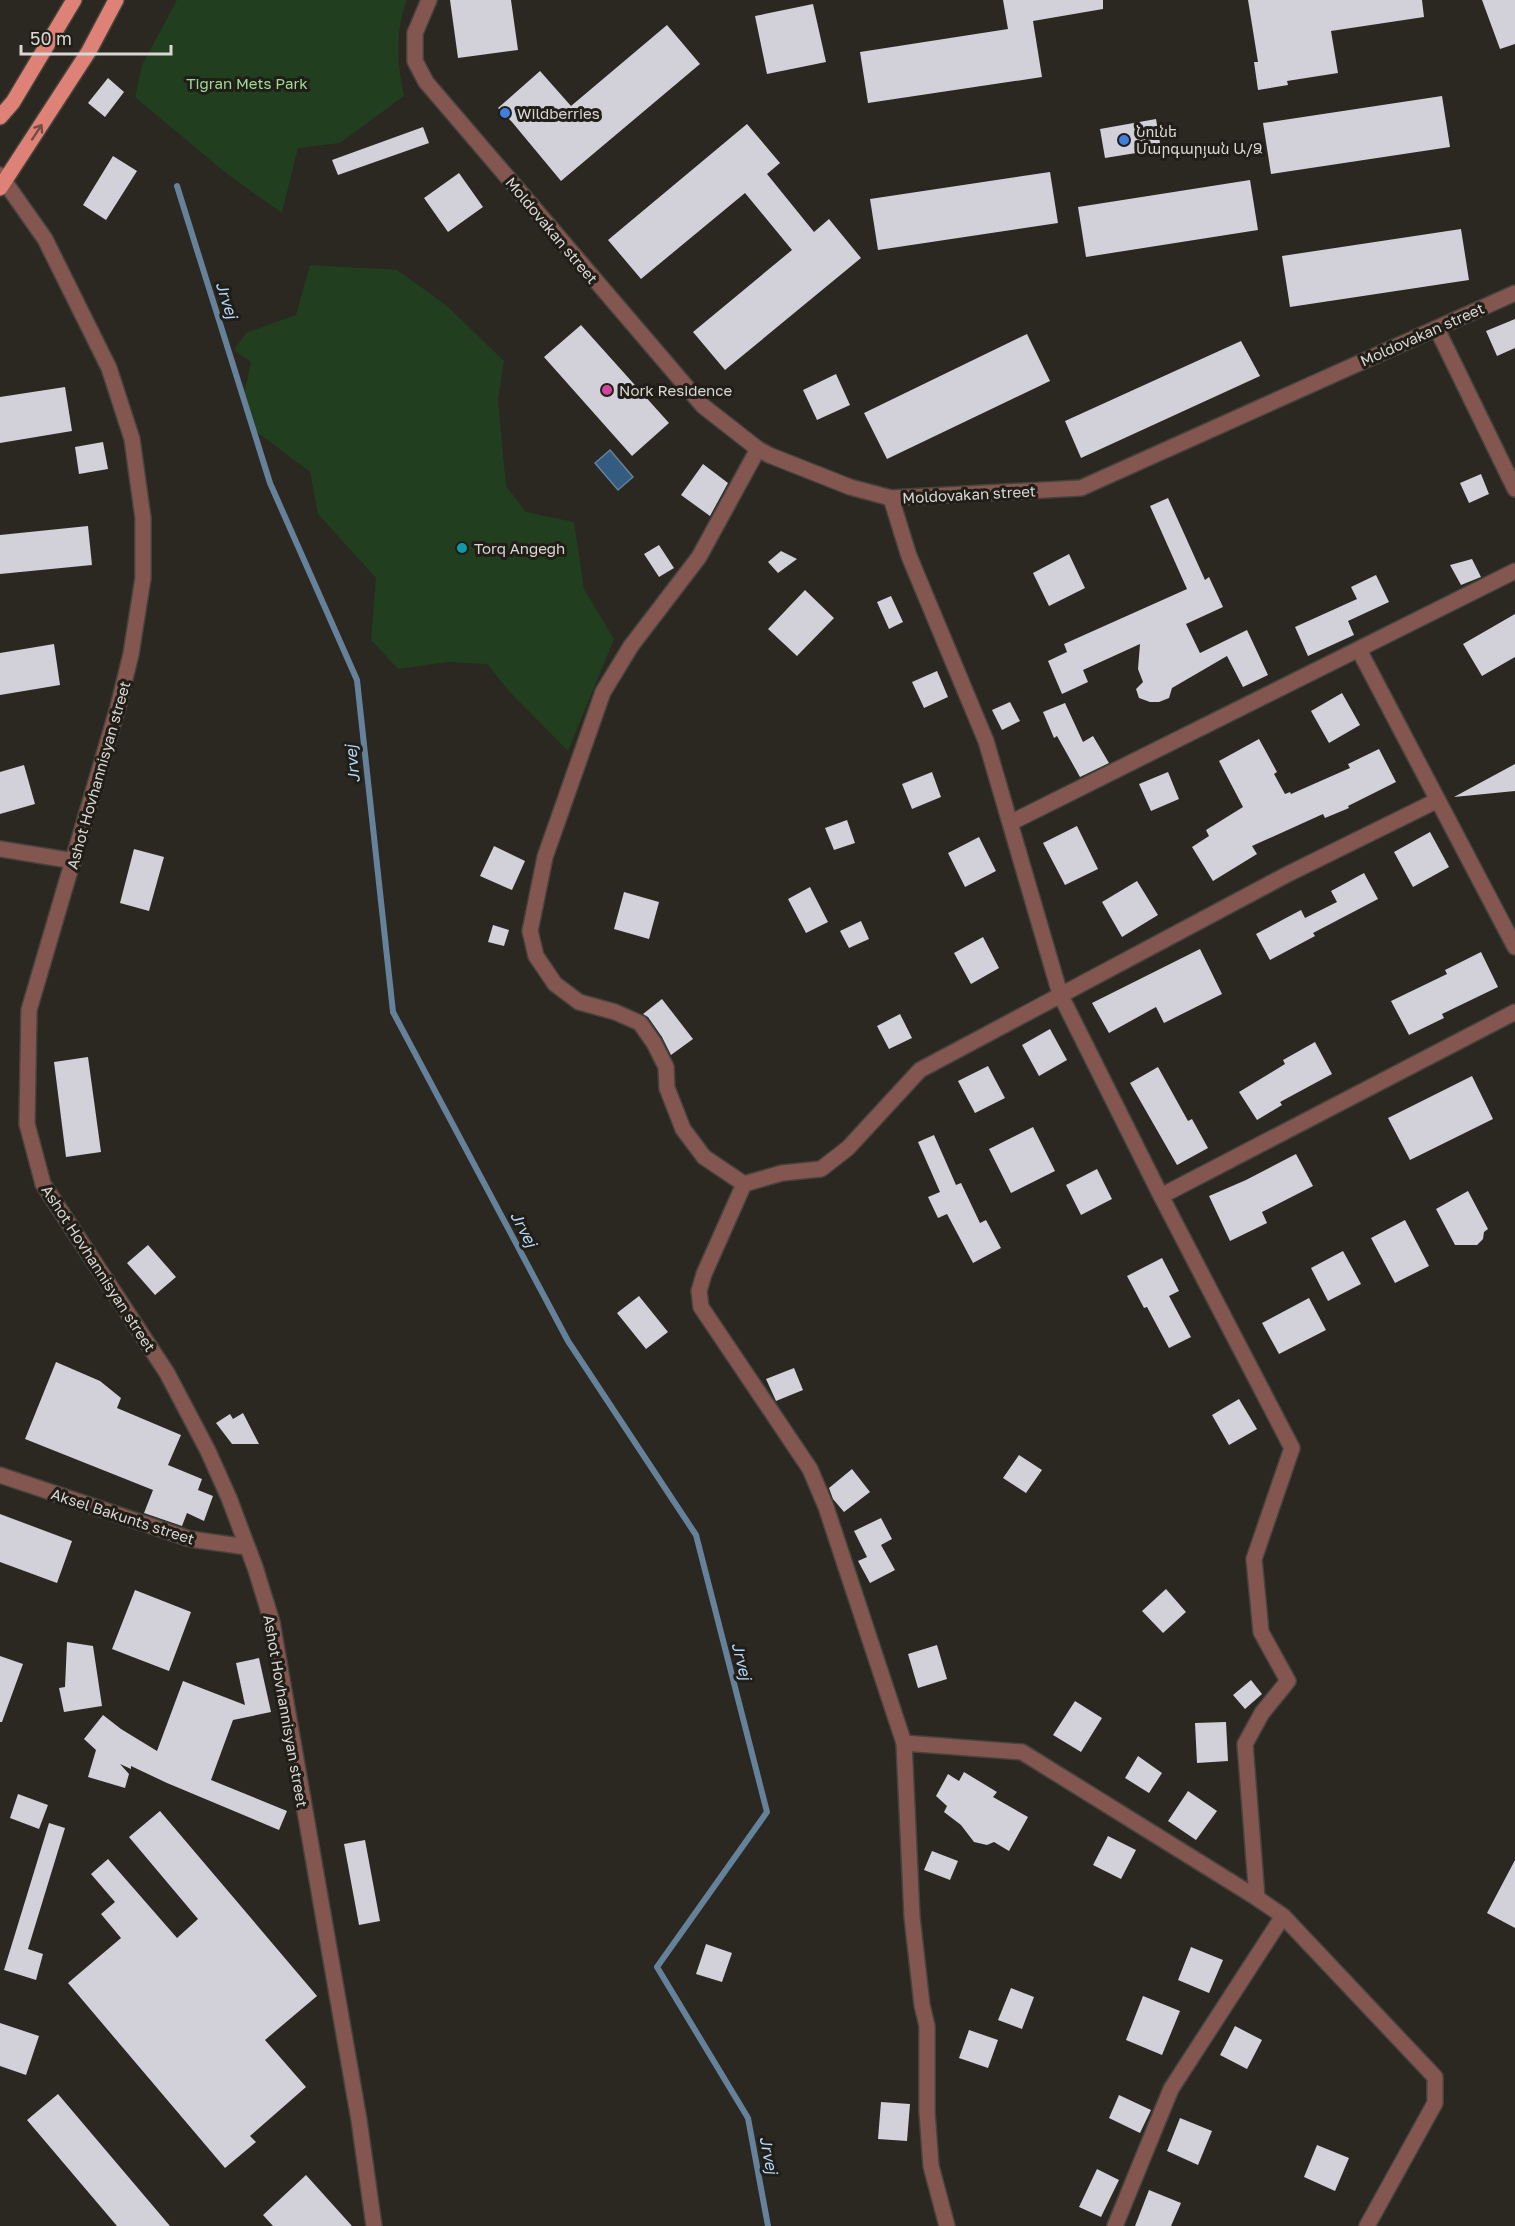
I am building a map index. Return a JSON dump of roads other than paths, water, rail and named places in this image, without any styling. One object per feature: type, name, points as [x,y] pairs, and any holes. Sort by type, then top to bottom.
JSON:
[{"type":"main road","points":[[0,117],[14,102],[75,0]]},
{"type":"main road","points":[[2,181],[89,51],[116,0]]},
{"type":"street","name":"Moldovakan street","points":[[429,0],[415,33],[415,61],[426,82],[703,406],[758,449],[850,487],[891,498],[1081,488],[1515,293]]},
{"type":"street","name":"Ashot Hovhannisyan street","points":[[2,181],[40,230],[59,263],[109,368],[132,438],[143,518],[143,578],[131,654],[74,861],[29,1010],[27,1124],[43,1184],[167,1373],[208,1451],[247,1546],[272,1622],[357,2109],[374,2226]]},
{"type":"street","points":[[1437,329],[1515,489]]},
{"type":"street","points":[[744,1184],[704,1157],[683,1129],[667,1088],[666,1067],[654,1043],[640,1023],[615,1012],[579,1002],[555,984],[536,956],[530,931],[545,857],[603,692],[631,646],[699,557],[758,449]]},
{"type":"street","points":[[891,498],[909,555],[986,741],[1060,994],[1161,1196],[1292,1448],[1283,1480],[1254,1559],[1261,1632],[1288,1681],[1262,1713],[1245,1744],[1257,1898]]},
{"type":"street","points":[[1010,823],[1515,571]]},
{"type":"street","points":[[1359,650],[1515,947]]},
{"type":"street","points":[[947,2226],[931,2166],[927,2112],[927,2026],[922,2005],[912,1917],[904,1743],[826,1506],[810,1469],[701,1307],[699,1291],[704,1274],[744,1184],[782,1173],[821,1169],[848,1148],[920,1070],[1288,873],[1438,800]]},
{"type":"street","points":[[0,849],[74,861]]},
{"type":"street","points":[[1161,1196],[1515,1012]]},
{"type":"street","name":"Aksel Bakunts street","points":[[0,1475],[190,1539],[247,1546]]},
{"type":"street","points":[[904,1743],[1022,1752],[1283,1916],[1434,2077],[1435,2103],[1367,2226]]},
{"type":"street","points":[[1115,2226],[1171,2089],[1283,1916]]},
{"type":"water","points":[[610,450],[633,477],[618,490],[595,463]]},
{"type":"waterway","name":"Jrvej","points":[[177,186],[270,483],[357,680],[393,1012],[568,1341],[696,1535],[767,1812],[657,1967],[748,2118],[768,2226]]},
{"type":"place","name":"Wildberries","points":[[505,113]]},
{"type":"place","name":"Նունե Մարգարյան Ա/Ձ","points":[[1124,140]]},
{"type":"place","name":"Nork Residence","points":[[607,390]]},
{"type":"place","name":"Torq Angegh","points":[[462,548]]},
{"type":"park label","name":"Tigran Mets Park","points":[[247,83]]}]
